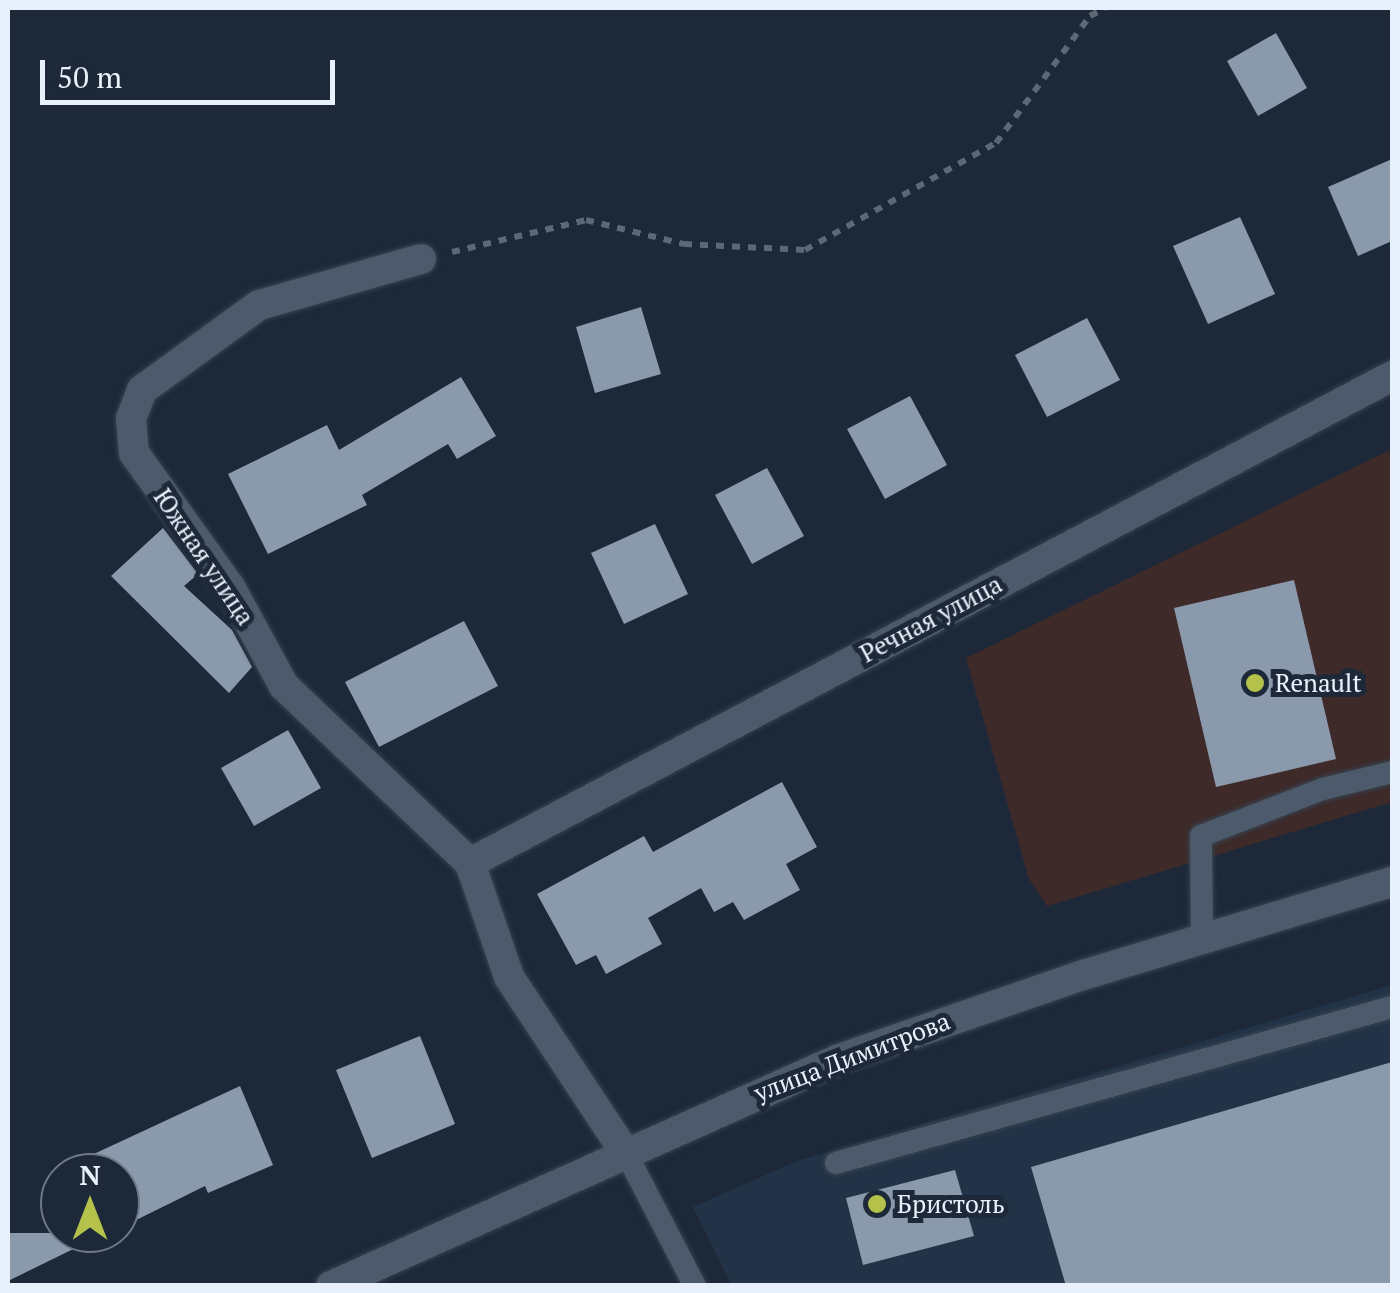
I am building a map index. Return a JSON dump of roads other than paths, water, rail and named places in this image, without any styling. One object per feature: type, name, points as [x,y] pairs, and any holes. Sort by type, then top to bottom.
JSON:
[{"type":"street","name":"Южная улица","points":[[421,259],[260,305],[142,390],[131,419],[134,454],[230,587],[284,686],[470,863],[509,977],[627,1155]]},
{"type":"street","name":"Речная улица","points":[[470,863],[1392,376]]},
{"type":"street","name":"улица Димитрова","points":[[331,1286],[839,1059],[1392,882]]},
{"type":"lane","points":[[1202,940],[1201,836],[1323,789],[1392,772]]},
{"type":"lane","points":[[836,1162],[1392,1007]]},
{"type":"lane","points":[[627,1155],[695,1286]]},
{"type":"place","name":"Renault","points":[[1255,683]]},
{"type":"place","name":"Бристоль","points":[[877,1204]]}]
